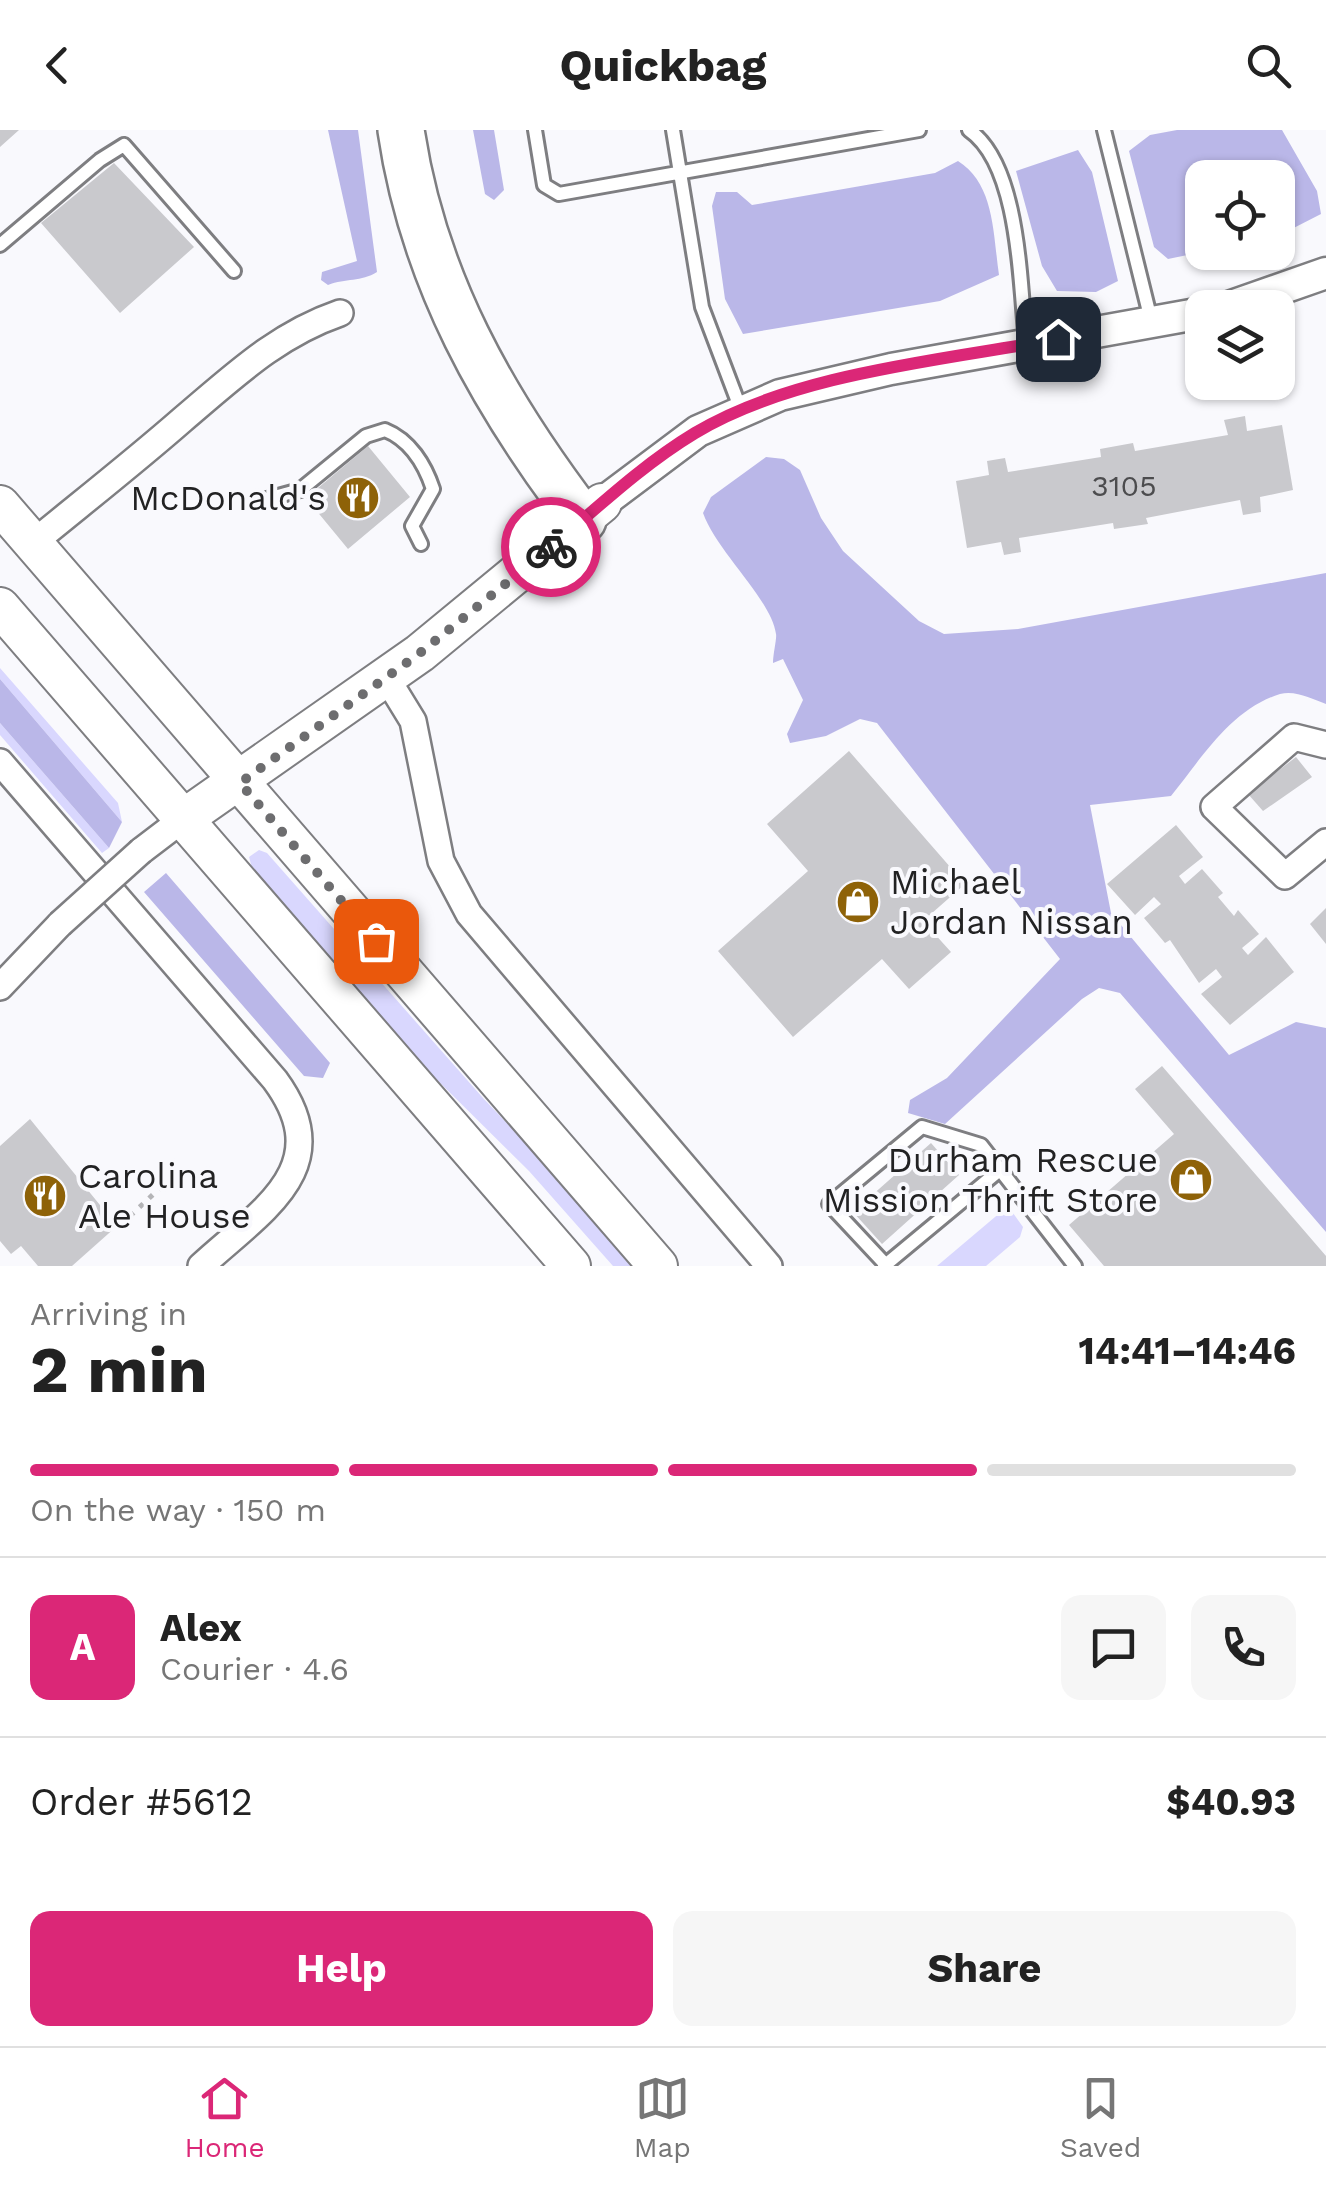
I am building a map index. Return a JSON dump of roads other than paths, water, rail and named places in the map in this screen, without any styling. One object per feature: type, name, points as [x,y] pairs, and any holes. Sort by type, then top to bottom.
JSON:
[{"type":"highway","points":[[400,130],[425,240],[459,327],[498,400],[592,512]]},
{"type":"highway","points":[[427,130],[443,218],[480,322],[592,512]]},
{"type":"main road","points":[[0,505],[658,1266]]},
{"type":"main road","points":[[183,819],[240,783],[478,609],[592,512]]},
{"type":"main road","points":[[0,607],[571,1266]]},
{"type":"street","points":[[1277,290],[1326,273]]},
{"type":"street","points":[[33,544],[185,418],[235,370],[287,336],[340,312]]},
{"type":"street","points":[[592,512],[670,449],[741,410],[819,384],[1185,316]]},
{"type":"street","points":[[386,677],[413,721],[441,861],[469,914],[768,1266]]},
{"type":"street","points":[[1326,745],[1294,737],[1214,807],[1285,876],[1326,842]]},
{"type":"street","points":[[0,762],[275,1080],[297,1114],[301,1148],[286,1185],[202,1266]]},
{"type":"street","points":[[0,987],[60,924],[140,851],[183,819]]},
{"type":"lane","points":[[535,130],[544,185],[552,194],[919,130]]},
{"type":"lane","points":[[673,130],[702,307],[741,410]]},
{"type":"lane","points":[[968,130],[982,140],[1012,218],[1026,345]]},
{"type":"lane","points":[[1104,130],[1152,322]]},
{"type":"lane","points":[[0,246],[100,160],[124,145],[234,271]]},
{"type":"lane","points":[[267,500],[300,490],[366,436],[385,430],[404,442],[426,469],[433,489],[412,526],[421,544]]},
{"type":"lane","points":[[1002,1170],[885,1266],[829,1204],[922,1127],[981,1145],[1002,1170],[1075,1266]]},
{"type":"place","name":"McDonald's","points":[[358,498]]},
{"type":"place","name":"Michael Jordan Nissan","points":[[858,902]]},
{"type":"place","name":"Durham Rescue Mission Thrift Store","points":[[1191,1180]]},
{"type":"place","name":"Carolina Ale House","points":[[45,1196]]}]
